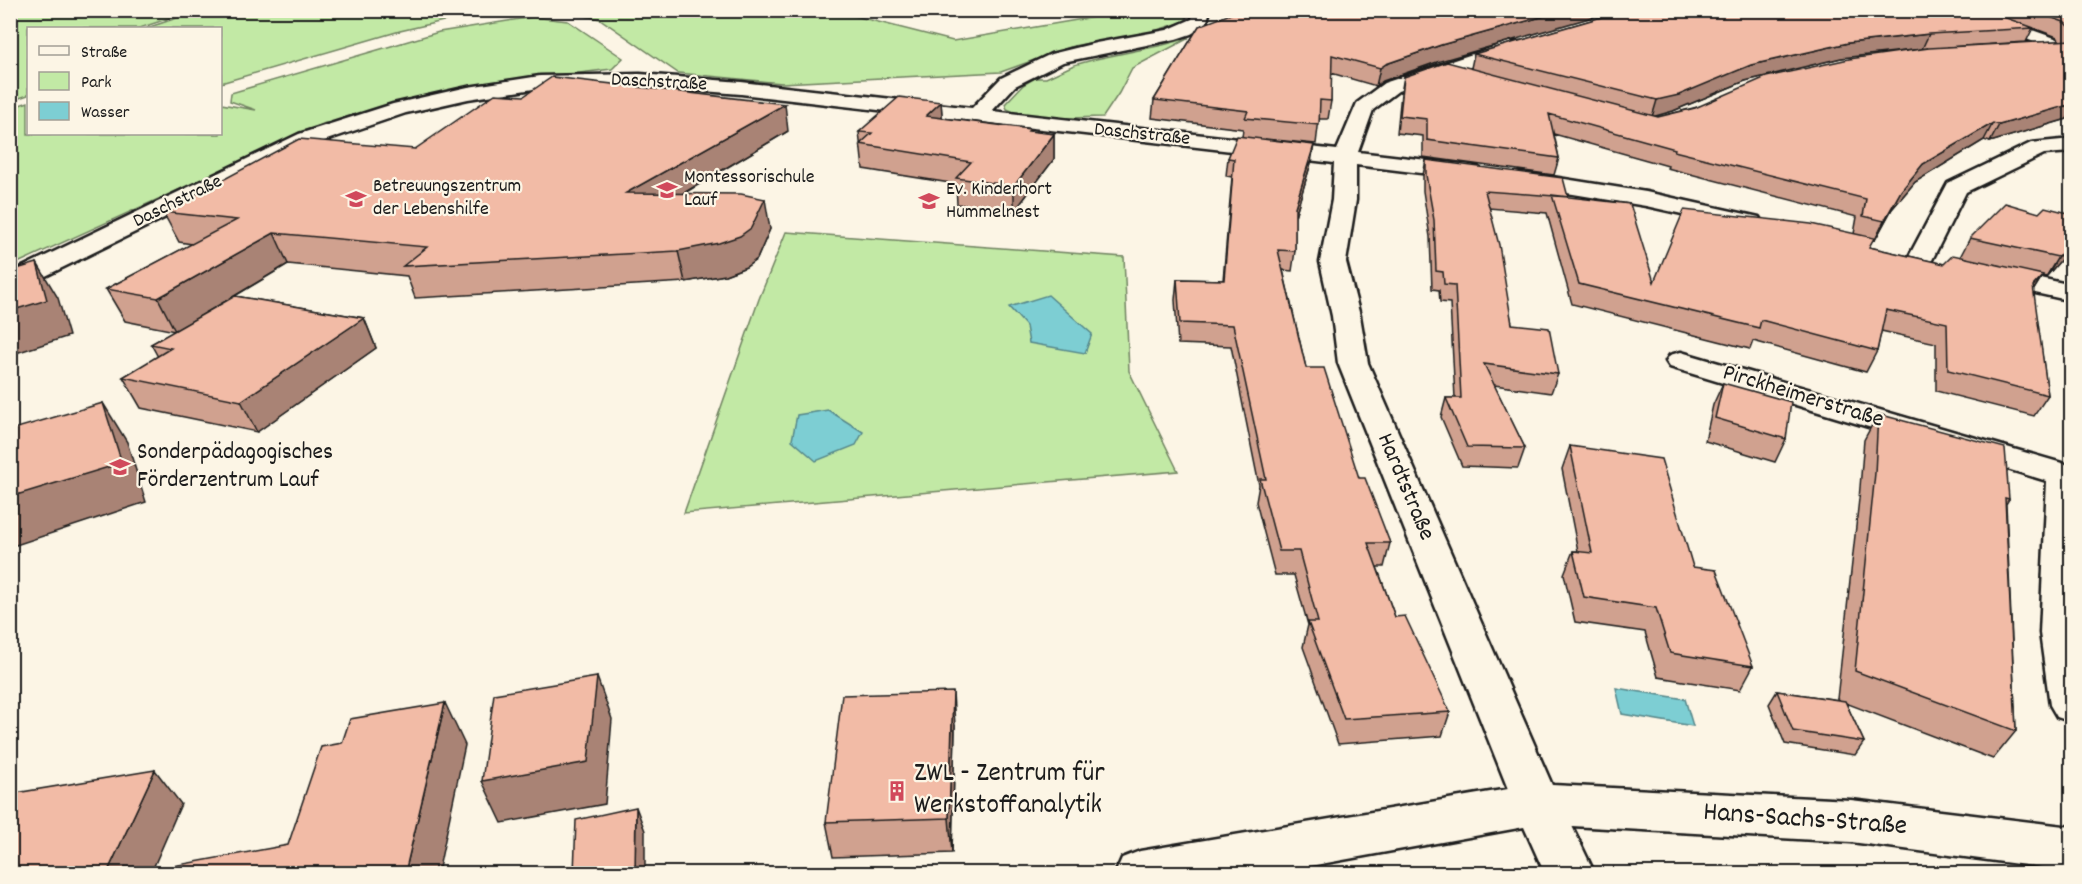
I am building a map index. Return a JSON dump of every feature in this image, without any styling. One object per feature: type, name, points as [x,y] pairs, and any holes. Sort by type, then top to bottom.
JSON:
[{"type":"street","points":[[976,116],[1008,82],[1057,58],[1185,30],[1200,21],[1202,10]]},
{"type":"street","points":[[1958,10],[2068,49]]},
{"type":"street","name":"Hardtstraße","points":[[1535,41],[1391,87],[1364,108],[1345,158],[1344,200],[1333,262],[1347,316],[1353,363],[1537,804],[1570,873]]},
{"type":"street","points":[[2017,51],[2068,49]]},
{"type":"street","points":[[1445,68],[1480,80]]},
{"type":"street","name":"Daschstraße","points":[[10,283],[321,133],[400,108],[468,93],[540,82],[640,80],[741,88],[1496,175],[1646,200],[1772,227]]},
{"type":"street","points":[[2072,145],[2039,148],[1956,188],[1932,262],[2072,293]]},
{"type":"street","name":"Pirckheimerstraße","points":[[1681,361],[2068,476],[2060,633],[2072,705]]},
{"type":"street","points":[[1140,873],[1537,804]]},
{"type":"street","name":"Hans-Sachs-Straße","points":[[1537,804],[1851,821],[2072,849]]},
{"type":"green space","points":[[11,10],[191,10],[143,27],[27,27],[27,95],[11,101]]},
{"type":"green space","points":[[198,10],[487,11],[400,31],[222,83],[222,27],[150,27]]},
{"type":"green space","points":[[558,11],[835,11],[953,41],[1130,11],[1187,11],[1186,21],[1151,32],[1073,46],[1001,72],[782,83],[678,73],[600,19]]},
{"type":"green space","points":[[532,17],[568,21],[623,58],[612,69],[480,85],[418,98],[334,123],[325,123],[11,266],[11,108],[27,102],[27,135],[222,135],[222,104],[256,110],[230,101],[231,93],[439,32]]},
{"type":"green space","points":[[1189,38],[1132,68],[1103,117],[1054,119],[1030,117],[1007,109],[1005,104],[1023,85],[1035,78],[1046,78],[1074,65],[1096,59]]},
{"type":"green space","points":[[786,232],[1124,257],[1129,371],[1178,471],[684,513],[759,299]]},
{"type":"water","points":[[1048,295],[1092,334],[1085,353],[1029,343],[1026,326],[1009,307]]},
{"type":"water","points":[[828,410],[863,432],[856,445],[816,461],[792,440],[797,415]]},
{"type":"water","points":[[1616,688],[1685,699],[1693,726],[1622,714]]},
{"type":"building","points":[[1241,10],[1566,10],[1441,45],[1380,68],[1332,55],[1331,101],[1320,100],[1319,125],[1245,118],[1248,111],[1154,100],[1199,26]]},
{"type":"building","points":[[1626,10],[1984,10],[2034,28],[1929,34],[1848,43],[1751,65],[1679,95],[1657,100],[1474,54]]},
{"type":"building","points":[[2030,10],[2072,10],[2072,27],[2064,22]]},
{"type":"building","points":[[2072,40],[2072,104],[1999,125],[1993,123],[1923,164],[1901,191],[1884,221],[1863,216],[1866,199],[1674,151],[1675,149],[1549,114],[1559,158],[1427,140],[1427,119],[1400,116],[1404,77],[1447,62],[1658,117],[1695,108],[1766,77],[1849,59],[1929,48]]},
{"type":"building","points":[[552,77],[785,104],[626,193],[741,194],[765,199],[751,228],[740,236],[719,243],[678,251],[403,266],[427,247],[274,233],[158,298],[106,289],[237,220],[163,212],[299,139],[415,149],[495,94],[524,96]]},
{"type":"building","points":[[899,97],[941,102],[926,116],[1054,134],[1014,186],[956,178],[971,162],[860,144],[872,133],[859,132]]},
{"type":"building","points":[[1237,136],[1314,145],[1295,207],[1295,251],[1278,250],[1306,368],[1324,368],[1359,478],[1365,478],[1390,543],[1368,543],[1395,617],[1405,616],[1450,712],[1344,719],[1308,622],[1318,622],[1299,551],[1279,551],[1260,479],[1266,479],[1233,325],[1180,323],[1177,279],[1224,280],[1234,159],[1228,158]]},
{"type":"building","points":[[1426,160],[1563,178],[1568,197],[1485,191],[1499,245],[1512,324],[1549,328],[1558,374],[1484,364],[1525,448],[1467,447],[1446,398],[1461,398],[1455,285],[1444,284],[1443,272],[1436,271],[1434,220],[1426,175]]},
{"type":"building","points":[[1552,195],[1630,204],[1654,282],[1684,210],[1811,224],[1874,238],[1869,247],[1944,264],[1953,255],[2043,275],[2033,286],[2048,395],[1948,370],[1947,323],[1886,310],[1877,351],[1761,320],[1759,328],[1579,284]]},
{"type":"building","points":[[2005,203],[2039,213],[2045,207],[2072,214],[2072,241],[2058,257],[1970,238]]},
{"type":"building","points":[[37,263],[47,300],[10,311],[10,271]]},
{"type":"building","points":[[235,296],[364,318],[241,401],[123,377],[171,348],[151,344]]},
{"type":"building","points":[[1723,383],[1791,402],[1786,439],[1715,418]]},
{"type":"building","points":[[103,403],[122,463],[10,497],[10,430]]},
{"type":"building","points":[[1878,414],[2005,448],[2009,499],[2005,498],[2016,731],[1855,671],[1875,473]]},
{"type":"building","points":[[1570,446],[1661,459],[1693,567],[1716,570],[1753,666],[1670,653],[1656,608],[1584,597],[1573,551],[1592,553]]},
{"type":"building","points":[[597,677],[588,762],[482,781],[494,694]]},
{"type":"building","points":[[1777,691],[1845,701],[1864,742],[1793,731]]},
{"type":"building","name":"ZWL - Zentrum für Werkstoffanalytik","points":[[953,692],[949,818],[826,822],[842,695]]},
{"type":"building","points":[[445,703],[405,873],[135,873],[288,845],[321,747],[342,743],[350,719]]},
{"type":"building","points":[[155,770],[107,873],[10,873],[10,794]]},
{"type":"building","points":[[636,807],[635,873],[574,873],[576,820]]},
{"type":"place","name":"Montessorischule Lauf","points":[[667,190]]},
{"type":"place","name":"Betreuungszentrum der Lebenshilfe","points":[[356,199]]},
{"type":"place","name":"Ev. Kinderhort Hummelnest","points":[[929,201]]},
{"type":"place","name":"Sonderpädagogisches Förderzentrum Lauf","points":[[120,467]]},
{"type":"place","name":"ZWL - Zentrum für Werkstoffanalytik","points":[[897,791]]}]
